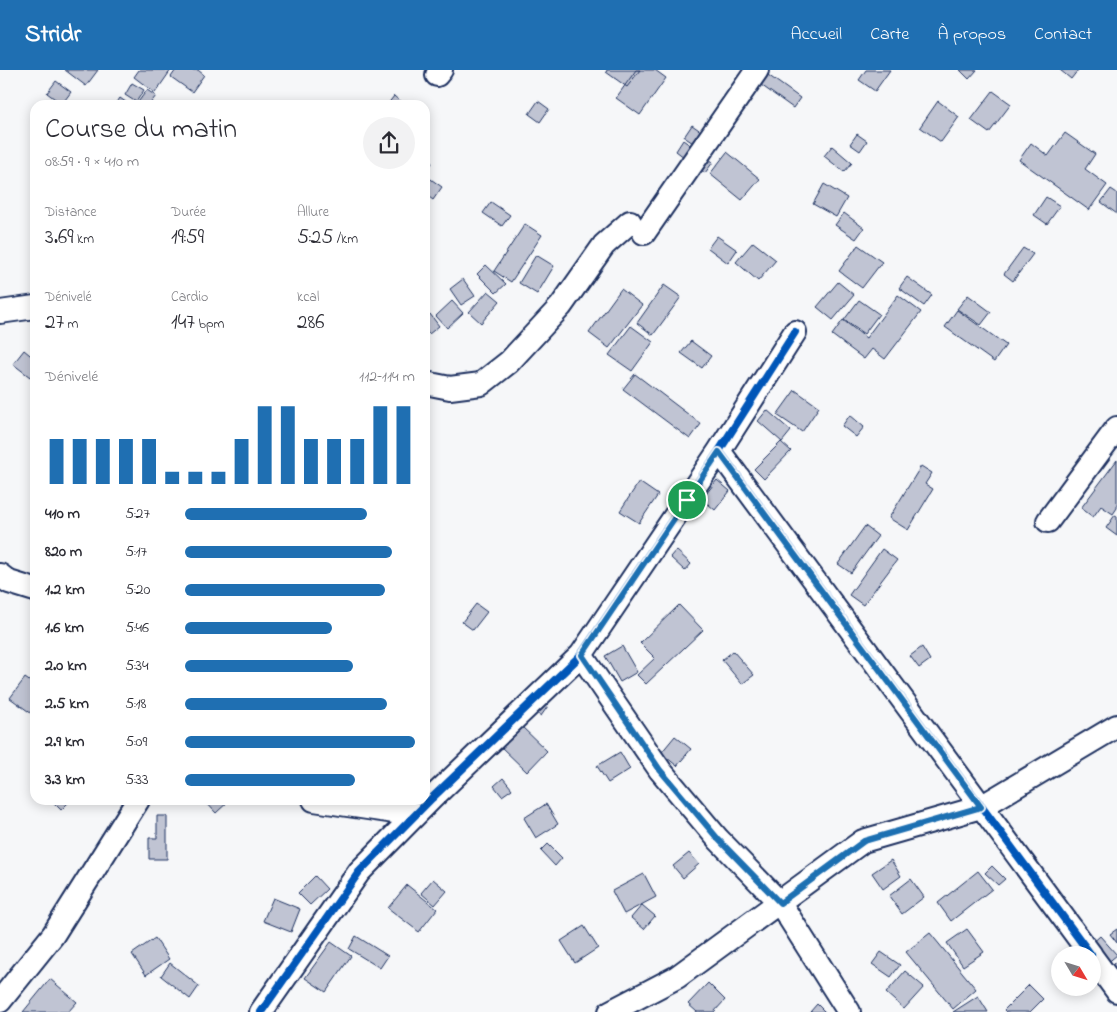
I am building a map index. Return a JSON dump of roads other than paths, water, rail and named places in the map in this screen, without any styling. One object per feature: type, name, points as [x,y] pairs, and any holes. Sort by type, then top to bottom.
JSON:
[{"type":"street","points":[[430,384],[450,388],[481,384],[510,362],[561,306],[604,245],[637,228],[757,70]]},
{"type":"street","points":[[0,312],[30,308]]},
{"type":"street","points":[[432,798],[582,655],[719,452],[795,332]]},
{"type":"street","points":[[1048,521],[1117,428]]},
{"type":"street","points":[[719,452],[1085,946]]},
{"type":"street","points":[[0,575],[9,582],[30,588]]},
{"type":"street","points":[[582,655],[660,770],[718,839],[780,903],[849,1012]]},
{"type":"street","points":[[610,1012],[677,977],[864,841],[981,807],[1117,726]]},
{"type":"street","points":[[0,1001],[53,935],[135,805]]},
{"type":"street","points":[[345,805],[401,814],[418,805]]},
{"type":"street","points":[[261,1012],[359,872],[425,805]]},
{"type":"street","points":[[1101,969],[1117,991]]}]
